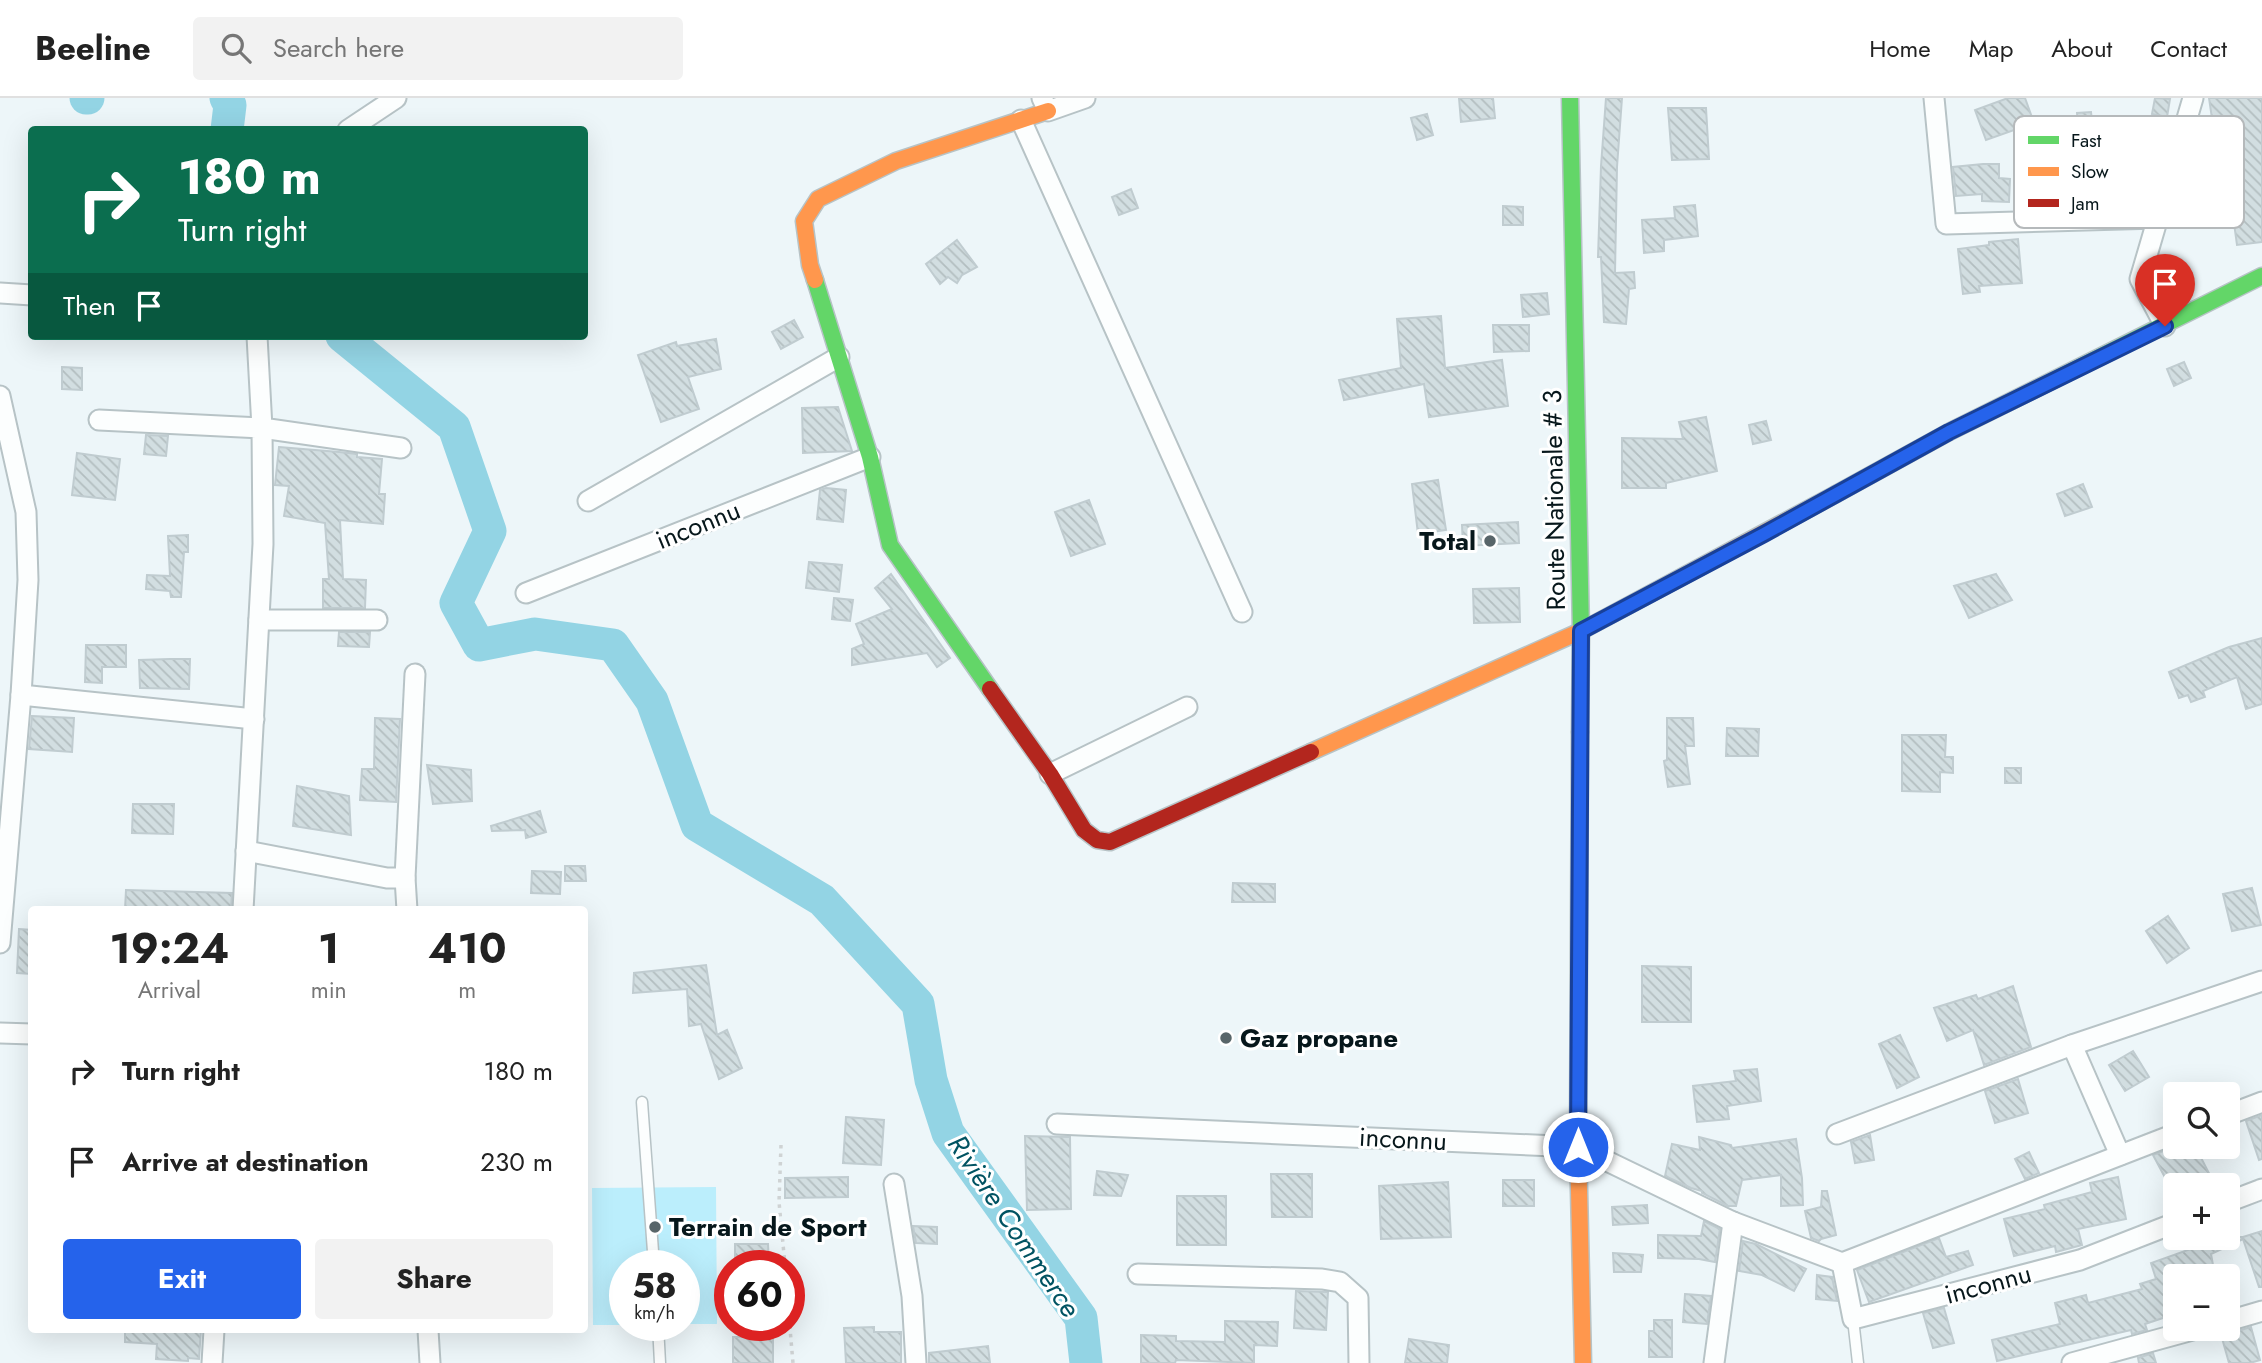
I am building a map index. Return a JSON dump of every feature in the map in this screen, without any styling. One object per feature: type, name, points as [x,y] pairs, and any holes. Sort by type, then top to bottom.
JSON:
[{"type":"main road","name":"Route Nationale # 3","points":[[1570,98],[1581,631],[1578,1147],[1583,1363]]},
{"type":"main road","points":[[1045,105],[1021,120],[896,161],[818,199],[804,221],[810,265],[870,457],[890,545],[1049,774],[1084,830],[1097,840],[1110,842],[1581,631],[1949,432],[2262,276]]},
{"type":"street","points":[[354,126],[396,98]]},
{"type":"street","points":[[1045,105],[1085,98]]},
{"type":"street","points":[[1934,98],[1946,224],[2014,222]]},
{"type":"street","points":[[2188,116],[2193,98]]},
{"type":"street","points":[[1021,120],[1242,612]]},
{"type":"street","points":[[2155,228],[2140,279],[2165,326]]},
{"type":"street","points":[[0,293],[28,295]]},
{"type":"street","points":[[243,906],[263,544],[262,428],[257,340]]},
{"type":"street","points":[[588,501],[839,357]]},
{"type":"street","points":[[0,396],[26,512],[27,580],[21,695],[6,802],[0,943]]},
{"type":"street","points":[[99,421],[262,428],[401,448]]},
{"type":"street","name":"inconnu","points":[[526,593],[870,457]]},
{"type":"street","points":[[259,620],[377,620]]},
{"type":"street","points":[[407,906],[405,878],[415,674]]},
{"type":"street","points":[[21,695],[254,719]]},
{"type":"street","points":[[1049,774],[1187,706]]},
{"type":"street","points":[[246,851],[387,878],[405,878]]},
{"type":"street","points":[[1838,1134],[2073,1045],[2262,981]]},
{"type":"street","points":[[0,1033],[28,1034]]},
{"type":"street","points":[[2073,1045],[2120,1155]]},
{"type":"street","points":[[2240,1110],[2262,1102]]},
{"type":"street","name":"inconnu","points":[[1056,1124],[1578,1147],[1733,1222],[1842,1263]]},
{"type":"street","points":[[1853,1319],[1842,1263],[2163,1139]]},
{"type":"street","points":[[894,1184],[912,1296],[916,1363]]},
{"type":"street","points":[[2240,1197],[2262,1189]]},
{"type":"street","points":[[1714,1363],[1733,1222]]},
{"type":"street","name":"inconnu","points":[[1853,1319],[2080,1260],[2163,1228]]},
{"type":"street","points":[[1138,1274],[1322,1279],[1340,1282],[1358,1298],[1359,1363]]},
{"type":"street","points":[[2240,1319],[2261,1316]]},
{"type":"street","points":[[212,1363],[214,1333]]},
{"type":"street","points":[[428,1333],[430,1363]]},
{"type":"street","points":[[2072,1363],[2163,1338]]},
{"type":"lane","points":[[642,1102],[653,1250]]},
{"type":"lane","points":[[1853,1319],[1858,1363]]},
{"type":"lane","points":[[658,1341],[660,1363]]},
{"type":"path","points":[[781,1145],[779,1202],[784,1250]]},
{"type":"path","points":[[791,1341],[793,1363]]},
{"type":"shaded area","name":"Terrain de Sport","points":[[716,1187],[714,1324],[700,1324],[700,1250],[609,1250],[609,1325],[593,1325],[592,1188]]},
{"type":"building","points":[[1459,98],[1493,98],[1495,118],[1461,122]]},
{"type":"building","points":[[1606,98],[1622,98],[1617,167],[1615,273],[1634,272],[1635,288],[1629,289],[1626,324],[1604,322],[1601,257],[1598,257]]},
{"type":"building","points":[[2008,98],[2025,98],[2031,116],[2014,116],[2014,130],[1986,140],[1975,110]]},
{"type":"building","points":[[2155,98],[2170,99],[2167,116],[2152,114]]},
{"type":"building","points":[[2209,98],[2262,98],[2262,242],[2237,245],[2235,228],[2244,228],[2244,116],[2212,116]]},
{"type":"building","points":[[1668,108],[1706,108],[1709,159],[1672,160]]},
{"type":"building","points":[[2091,112],[2091,116],[2077,116],[2077,113]]},
{"type":"building","points":[[1427,114],[1433,135],[1417,140],[1411,118]]},
{"type":"building","points":[[1999,164],[1999,178],[2010,179],[2009,202],[1982,201],[1982,194],[1956,196],[1953,167]]},
{"type":"building","points":[[1131,189],[1138,208],[1119,215],[1112,197]]},
{"type":"building","points":[[1695,205],[1698,236],[1664,240],[1664,251],[1644,253],[1642,220],[1675,218],[1674,207]]},
{"type":"building","points":[[1503,206],[1523,207],[1523,225],[1503,225]]},
{"type":"building","points":[[2018,239],[2022,283],[1979,286],[1980,292],[1963,294],[1958,249]]},
{"type":"building","points":[[957,240],[977,267],[962,275],[957,283],[948,277],[940,284],[926,264]]},
{"type":"building","points":[[1547,293],[1549,314],[1523,317],[1521,295]]},
{"type":"building","points":[[1441,316],[1445,368],[1502,360],[1508,406],[1429,417],[1424,384],[1344,400],[1339,380],[1401,368],[1397,319]]},
{"type":"building","points":[[794,320],[803,337],[781,349],[772,332]]},
{"type":"building","points":[[1493,325],[1529,325],[1529,351],[1494,352]]},
{"type":"building","points":[[716,339],[721,369],[688,377],[699,409],[661,422],[638,355],[676,342],[677,346]]},
{"type":"building","points":[[2184,362],[2191,378],[2174,386],[2167,369]]},
{"type":"building","points":[[62,367],[82,368],[82,390],[62,389]]},
{"type":"building","points":[[838,407],[852,451],[803,453],[802,408]]},
{"type":"building","points":[[1706,417],[1717,471],[1666,483],[1666,488],[1622,488],[1622,438],[1683,439],[1679,422]]},
{"type":"building","points":[[1766,421],[1771,440],[1753,444],[1749,425]]},
{"type":"building","points":[[146,435],[168,436],[166,456],[144,454]]},
{"type":"building","points":[[279,447],[382,459],[379,494],[385,494],[383,524],[340,520],[343,579],[366,580],[365,608],[323,608],[323,579],[329,579],[325,523],[284,516],[289,486],[275,485]]},
{"type":"building","points":[[77,453],[120,459],[115,500],[72,495]]},
{"type":"building","points":[[1438,480],[1446,530],[1418,534],[1412,484]]},
{"type":"building","points":[[2083,484],[2092,507],[2065,516],[2057,494]]},
{"type":"building","points":[[820,490],[846,490],[843,522],[817,519]]},
{"type":"building","points":[[1089,500],[1105,544],[1071,556],[1055,512]]},
{"type":"building","points":[[1518,522],[1519,543],[1463,546],[1462,525]]},
{"type":"building","points":[[188,535],[181,597],[171,597],[170,591],[146,589],[147,575],[170,576],[168,536]]},
{"type":"building","points":[[809,562],[842,565],[839,592],[806,588]]},
{"type":"building","points":[[891,574],[950,658],[937,667],[927,653],[852,665],[852,649],[864,644],[856,624],[892,609],[875,588]]},
{"type":"building","points":[[1996,574],[2012,600],[1969,618],[1954,586]]},
{"type":"building","points":[[1519,588],[1520,622],[1474,623],[1473,589]]},
{"type":"building","points":[[834,598],[853,600],[850,621],[832,619]]},
{"type":"building","points":[[339,632],[370,632],[369,647],[338,646]]},
{"type":"building","points":[[2262,638],[2262,704],[2246,709],[2237,677],[2203,691],[2205,697],[2191,702],[2188,695],[2179,698],[2169,672],[2229,647]]},
{"type":"building","points":[[86,645],[126,645],[126,667],[102,667],[102,683],[85,682]]},
{"type":"building","points":[[190,659],[189,689],[140,688],[139,660]]},
{"type":"building","points":[[32,716],[74,718],[72,752],[29,749]]},
{"type":"building","points":[[375,718],[400,719],[396,802],[360,800],[362,769],[374,769]]},
{"type":"building","points":[[1667,718],[1693,718],[1694,746],[1685,746],[1690,784],[1668,787],[1664,761],[1667,760]]},
{"type":"building","points":[[1727,728],[1759,729],[1758,756],[1726,756]]},
{"type":"building","points":[[1902,735],[1946,735],[1945,757],[1953,757],[1953,773],[1940,772],[1940,792],[1902,791]]},
{"type":"building","points":[[427,765],[471,770],[472,801],[433,804]]},
{"type":"building","points":[[2005,768],[2021,768],[2021,783],[2005,783]]},
{"type":"building","points":[[297,786],[349,796],[351,835],[293,826]]},
{"type":"building","points":[[133,804],[174,804],[173,834],[132,833]]},
{"type":"building","points":[[540,811],[546,832],[526,838],[525,830],[492,831],[491,826]]},
{"type":"building","points":[[565,866],[585,866],[586,881],[565,881]]},
{"type":"building","points":[[532,871],[561,872],[560,894],[531,893]]},
{"type":"building","points":[[1233,883],[1275,884],[1275,902],[1232,902]]},
{"type":"building","points":[[2252,888],[2261,925],[2232,931],[2223,894]]},
{"type":"building","points":[[126,890],[232,893],[231,906],[125,906]]},
{"type":"building","points":[[2168,916],[2189,948],[2167,963],[2146,931]]},
{"type":"building","points":[[19,929],[28,930],[28,974],[17,973]]},
{"type":"building","points":[[706,965],[717,1035],[727,1030],[742,1068],[719,1079],[701,1024],[689,1026],[687,989],[633,993],[634,973]]},
{"type":"building","points":[[1642,966],[1691,967],[1691,1022],[1642,1022]]},
{"type":"building","points":[[2013,986],[2031,1047],[1984,1065],[1973,1030],[1947,1041],[1934,1008],[1976,995],[1978,999]]},
{"type":"building","points":[[1900,1035],[1919,1077],[1897,1088],[1879,1044]]},
{"type":"building","points":[[2133,1051],[2149,1077],[2125,1091],[2109,1065]]},
{"type":"building","points":[[1757,1069],[1761,1101],[1727,1106],[1729,1119],[1697,1122],[1693,1086],[1736,1081],[1734,1071]]},
{"type":"building","points":[[2018,1079],[2028,1113],[1995,1123],[1985,1091]]},
{"type":"building","points":[[2262,1115],[2262,1159],[2259,1160],[2246,1121]]},
{"type":"building","points":[[846,1117],[884,1120],[881,1165],[843,1163]]},
{"type":"building","points":[[1870,1135],[1874,1160],[1855,1163],[1851,1142]]},
{"type":"building","points":[[1025,1136],[1070,1137],[1071,1209],[1027,1210]]},
{"type":"building","points":[[1699,1137],[1731,1145],[1732,1148],[1796,1139],[1803,1205],[1781,1206],[1781,1175],[1742,1180],[1736,1206],[1728,1206],[1702,1191],[1665,1176],[1672,1144],[1700,1150]]},
{"type":"building","points":[[2163,1151],[2163,1159],[2202,1159],[2209,1173],[2163,1174],[2153,1155]]},
{"type":"building","points":[[2029,1152],[2039,1173],[2025,1179],[2015,1159]]},
{"type":"building","points":[[1097,1171],[1128,1175],[1121,1196],[1094,1195]]},
{"type":"building","points":[[1271,1174],[1312,1174],[1312,1217],[1272,1217]]},
{"type":"building","points":[[848,1177],[848,1197],[785,1198],[785,1178]]},
{"type":"building","points":[[2118,1177],[2126,1219],[2078,1229],[2082,1245],[2056,1252],[2055,1246],[2014,1256],[2004,1219],[2045,1209],[2044,1205],[2092,1192],[2090,1183]]},
{"type":"building","points":[[1503,1180],[1534,1180],[1534,1206],[1503,1206]]},
{"type":"building","points":[[1448,1182],[1451,1237],[1381,1239],[1379,1186]]},
{"type":"building","points":[[1822,1191],[1827,1191],[1836,1235],[1819,1241],[1811,1238],[1805,1211],[1821,1207]]},
{"type":"building","points":[[1177,1196],[1226,1196],[1226,1245],[1177,1245]]},
{"type":"building","points":[[1647,1205],[1648,1223],[1613,1225],[1612,1207]]},
{"type":"building","points":[[1704,1221],[1720,1229],[1715,1262],[1658,1258],[1658,1235],[1701,1236]]},
{"type":"building","points":[[913,1226],[937,1227],[937,1244],[916,1243]]},
{"type":"building","points":[[2262,1231],[2262,1287],[2259,1287],[2243,1239],[2240,1240],[2240,1237]]},
{"type":"building","points":[[1939,1238],[1946,1257],[1968,1251],[1973,1265],[1869,1302],[1857,1270]]},
{"type":"building","points":[[1743,1241],[1756,1244],[1806,1269],[1794,1291],[1762,1275],[1739,1271]]},
{"type":"building","points":[[735,1244],[768,1244],[768,1250],[735,1250]]},
{"type":"building","points":[[2188,1250],[2220,1250],[2211,1254],[2213,1264],[2163,1264],[2163,1318],[2145,1324],[2147,1330],[2132,1334],[2131,1330],[1997,1361],[1992,1340],[2060,1324],[2055,1303],[2086,1295],[2088,1303],[2142,1289],[2140,1284],[2156,1279],[2151,1263]]},
{"type":"building","points":[[1613,1253],[1643,1255],[1641,1272],[1614,1272]]},
{"type":"building","points":[[1817,1275],[1832,1277],[1837,1301],[1816,1299]]},
{"type":"building","points":[[1296,1291],[1328,1292],[1326,1330],[1294,1328]]},
{"type":"building","points":[[1685,1294],[1711,1296],[1707,1324],[1683,1322]]},
{"type":"building","points":[[1944,1308],[1954,1343],[1933,1348],[1923,1313]]},
{"type":"building","points":[[1654,1320],[1672,1320],[1672,1357],[1649,1357],[1649,1331],[1654,1331]]},
{"type":"building","points":[[1225,1321],[1278,1322],[1277,1346],[1254,1345],[1254,1363],[1176,1360],[1175,1363],[1141,1363],[1141,1335],[1176,1336],[1176,1341],[1225,1342]]},
{"type":"building","points":[[874,1327],[874,1332],[901,1332],[901,1363],[846,1363],[844,1328]]},
{"type":"building","points":[[2251,1327],[2260,1360],[2229,1363],[2223,1341],[2240,1341],[2240,1330]]},
{"type":"building","points":[[125,1333],[201,1333],[199,1359],[188,1358],[188,1361],[156,1359],[157,1344],[125,1342]]},
{"type":"building","points":[[1409,1339],[1449,1345],[1447,1363],[1405,1363]]},
{"type":"building","points":[[733,1341],[773,1341],[773,1363],[733,1363]]},
{"type":"building","points":[[988,1346],[990,1363],[929,1363],[929,1353]]},
{"type":"building","points":[[2153,1353],[2156,1363],[2139,1363],[2138,1358]]},
{"type":"waterway","name":"Rivière Commerce","points":[[226,98],[230,105],[227,126]]},
{"type":"waterway","name":"Rivière Commerce","points":[[347,340],[454,427],[490,531],[456,603],[479,645],[535,634],[613,645],[652,701],[697,825],[822,900],[918,1004],[931,1080],[948,1133],[1081,1318],[1086,1363]]},
{"type":"traffic: fast","points":[[1570,98],[1581,631],[1580,732]]},
{"type":"traffic: fast","points":[[1836,494],[1949,432],[2262,276]]},
{"type":"traffic: fast","points":[[815,280],[870,457],[890,545],[990,689]]},
{"type":"traffic: slow","points":[[815,280],[810,265],[804,221],[818,199],[896,161],[1048,111]]},
{"type":"traffic: slow","points":[[1311,752],[1581,631],[1836,494]]},
{"type":"traffic: slow","points":[[1580,732],[1578,1147],[1583,1363]]},
{"type":"traffic: jam","points":[[990,689],[1050,774],[1084,830],[1097,840],[1110,842],[1311,752]]},
{"type":"place","name":"Total","points":[[1490,541]]},
{"type":"place","name":"Gaz propane","points":[[1226,1038]]},
{"type":"place","name":"Terrain de Sport","points":[[655,1227]]},
{"type":"route","points":[[1578,1147],[1581,631],[1949,432],[2165,326]]}]
